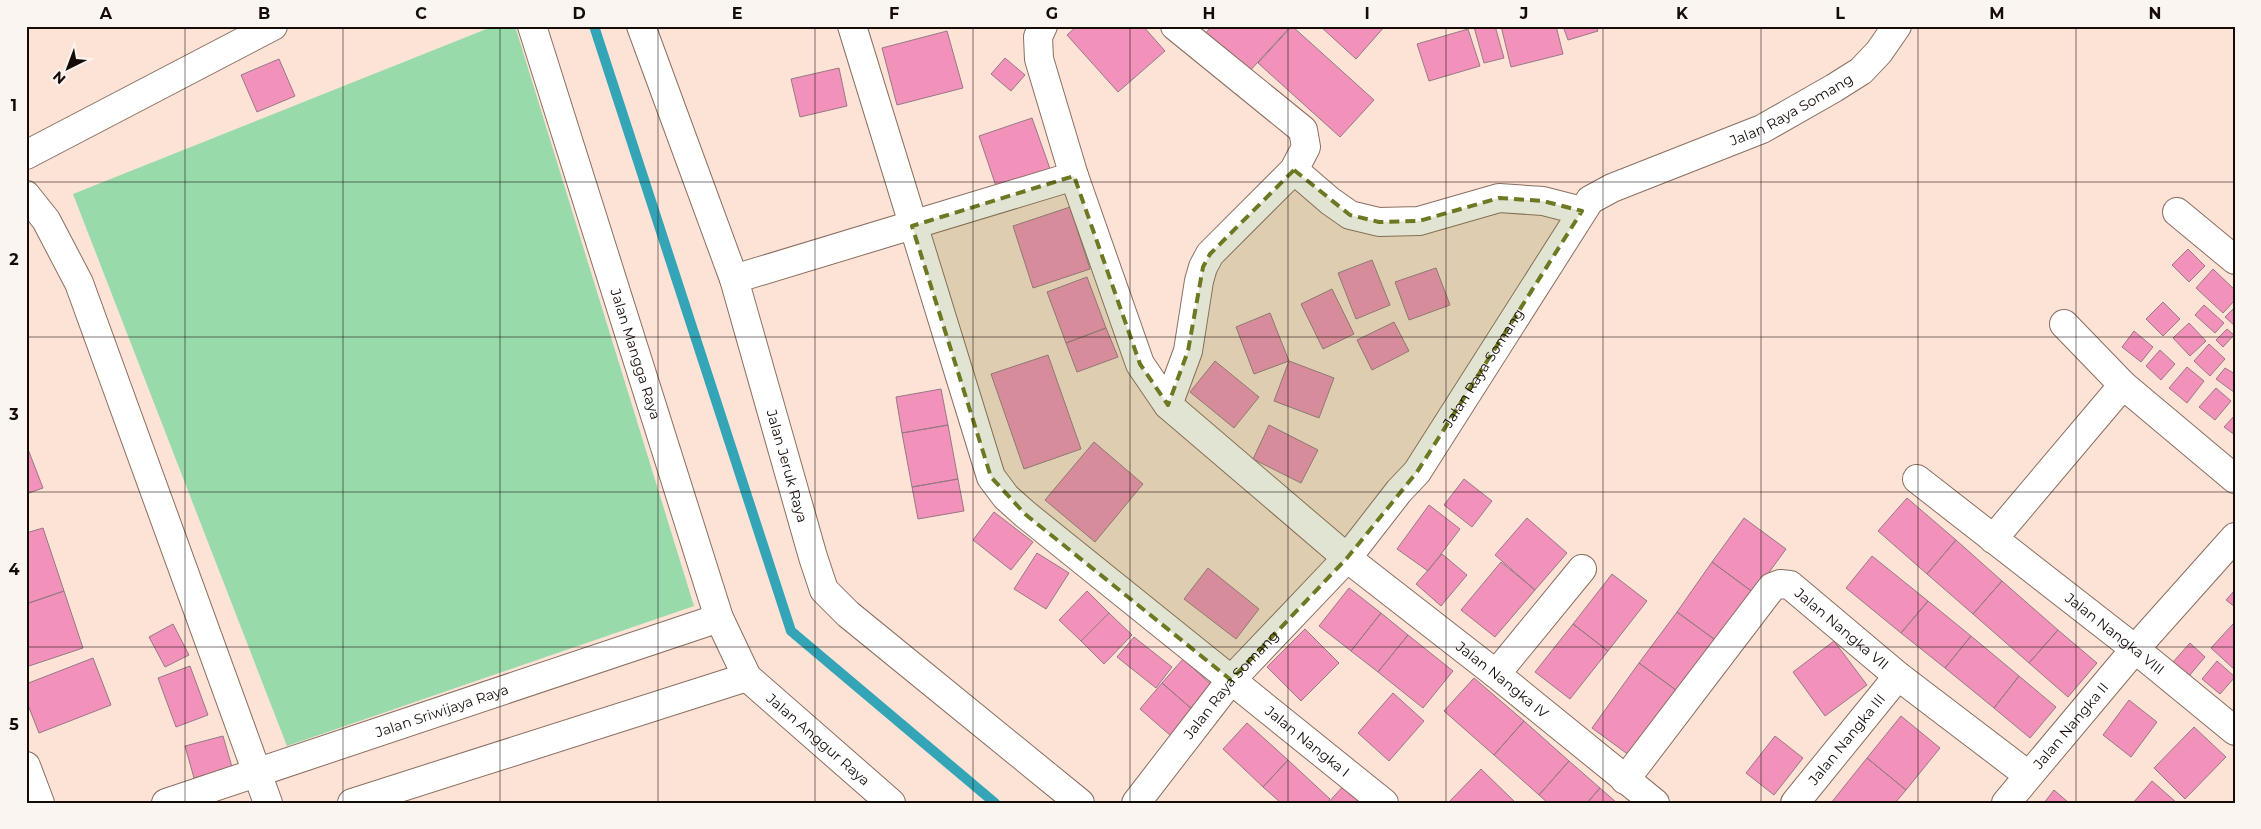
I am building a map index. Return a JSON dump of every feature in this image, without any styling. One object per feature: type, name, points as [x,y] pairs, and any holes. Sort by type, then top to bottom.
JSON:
[{"type":"street","points":[[26,156],[274,26]]},
{"type":"street","name":"Jalan Mangga Raya","points":[[532,26],[719,618],[747,677]]},
{"type":"street","name":"Jalan Jeruk Raya","points":[[641,26],[734,279],[824,590],[848,614],[1080,803]]},
{"type":"street","name":"Jalan Nangka I","points":[[852,26],[912,226],[991,477],[1006,497],[1025,514],[1384,803]]},
{"type":"street","name":"Jalan Nangka IV","points":[[1043,26],[1038,37],[1039,58],[1074,176],[1140,364],[1168,405],[1347,558],[1496,674],[1655,803]]},
{"type":"street","points":[[1168,405],[1188,351],[1203,267],[1210,254],[1294,170],[1306,147],[1303,130],[1175,26]]},
{"type":"street","name":"Jalan Raya Somang","points":[[1136,803],[1232,680],[1347,558],[1399,491],[1417,472],[1590,200],[1612,188],[1762,129],[1861,71],[1879,52],[1897,26]]},
{"type":"street","points":[[1294,170],[1330,201],[1350,214],[1379,222],[1420,221],[1499,198],[1542,201],[1582,211]]},
{"type":"street","points":[[734,279],[1074,176]]},
{"type":"street","points":[[26,195],[46,220],[79,283],[268,803]]},
{"type":"street","points":[[2177,212],[2235,260]]},
{"type":"street","points":[[2064,324],[2123,385],[2235,479]]},
{"type":"street","points":[[1993,539],[2123,385]]},
{"type":"street","name":"Jalan Nangka VIII","points":[[1917,479],[2135,649],[2235,731]]},
{"type":"street","name":"Jalan Nangka II","points":[[2006,803],[2135,649],[2235,537]]},
{"type":"street","points":[[1496,674],[1582,569]]},
{"type":"street","name":"Jalan Nangka VII","points":[[1625,780],[1772,587],[1780,584],[1790,585],[1898,676],[2028,776]]},
{"type":"street","name":"Jalan Sriwijaya Raya","points":[[166,803],[719,618]]},
{"type":"street","name":"Jalan Nangka III","points":[[1795,803],[1898,676]]},
{"type":"street","points":[[352,803],[747,677]]},
{"type":"street","name":"Jalan Anggur Raya","points":[[747,677],[891,803]]},
{"type":"street","points":[[26,766],[40,803]]},
{"type":"highlighted area","points":[[1294,170],[1350,215],[1379,222],[1419,221],[1499,198],[1543,201],[1582,211],[1417,472],[1347,558],[1231,680],[1025,514],[991,477],[912,226],[1074,176],[1140,364],[1168,405],[1188,351],[1203,267],[1210,254]]},
{"type":"green space","points":[[494,26],[515,26],[694,606],[287,746],[73,194]]},
{"type":"building","points":[[1077,26],[1143,26],[1165,51],[1118,92],[1067,35]]},
{"type":"building","points":[[1212,26],[1291,26],[1247,74],[1204,35]]},
{"type":"building","points":[[1292,26],[1374,100],[1340,137],[1258,63]]},
{"type":"building","points":[[1320,26],[1385,26],[1356,59]]},
{"type":"building","points":[[1495,26],[1504,58],[1484,63],[1474,27]]},
{"type":"building","points":[[1501,26],[1556,26],[1563,54],[1511,67]]},
{"type":"building","points":[[1563,26],[1596,26],[1598,31],[1568,40]]},
{"type":"building","points":[[1468,29],[1480,66],[1429,81],[1417,44]]},
{"type":"building","points":[[947,31],[963,88],[897,105],[882,48]]},
{"type":"building","points":[[1005,58],[1025,75],[1011,91],[991,74]]},
{"type":"building","points":[[279,59],[295,96],[257,112],[241,75]]},
{"type":"building","points":[[839,68],[847,106],[800,117],[791,79]]},
{"type":"building","points":[[1032,118],[1054,180],[1000,198],[979,136]]},
{"type":"building","points":[[1070,207],[1090,269],[1033,288],[1013,226]]},
{"type":"building","points":[[2188,249],[2205,266],[2189,282],[2172,265]]},
{"type":"building","points":[[1372,260],[1390,305],[1356,319],[1338,273]]},
{"type":"building","points":[[1436,268],[1450,305],[1409,320],[1395,282]]},
{"type":"building","points":[[2213,269],[2235,290],[2235,300],[2223,313],[2196,288]]},
{"type":"building","points":[[1087,277],[1106,328],[1066,343],[1047,292]]},
{"type":"building","points":[[1332,289],[1354,334],[1323,349],[1301,304]]},
{"type":"building","points":[[2163,302],[2180,319],[2163,336],[2146,319]]},
{"type":"building","points":[[2204,305],[2224,323],[2215,333],[2195,315]]},
{"type":"building","points":[[2235,307],[2235,326],[2225,317]]},
{"type":"building","points":[[1270,313],[1289,361],[1254,374],[1236,327]]},
{"type":"building","points":[[1394,322],[1409,351],[1372,370],[1357,340]]},
{"type":"building","points":[[2189,323],[2206,341],[2190,356],[2173,338]]},
{"type":"building","points":[[1106,328],[1118,357],[1077,372],[1066,343]]},
{"type":"building","points":[[2227,329],[2234,335],[2223,347],[2216,340]]},
{"type":"building","points":[[2134,331],[2153,347],[2141,362],[2122,347]]},
{"type":"building","points":[[2209,344],[2225,359],[2210,376],[2194,361]]},
{"type":"building","points":[[2160,350],[2175,364],[2161,380],[2146,366]]},
{"type":"building","points":[[1048,355],[1081,449],[1024,469],[991,374]]},
{"type":"building","points":[[1215,361],[1259,397],[1234,428],[1190,392]]},
{"type":"building","points":[[1289,361],[1334,378],[1319,418],[1274,401]]},
{"type":"building","points":[[2187,367],[2204,381],[2187,403],[2169,388]]},
{"type":"building","points":[[2225,368],[2235,374],[2235,393],[2216,379]]},
{"type":"building","points":[[2216,388],[2231,401],[2215,420],[2199,407]]},
{"type":"building","points":[[941,389],[948,425],[902,433],[896,397]]},
{"type":"building","points":[[2235,415],[2235,435],[2224,427]]},
{"type":"building","points":[[948,425],[958,479],[912,487],[902,433]]},
{"type":"building","points":[[1269,425],[1318,450],[1301,483],[1253,459]]},
{"type":"building","points":[[1094,442],[1143,484],[1095,542],[1045,500]]},
{"type":"building","points":[[26,444],[43,488],[26,494]]},
{"type":"building","points":[[958,479],[964,511],[918,519],[912,487]]},
{"type":"building","points":[[1464,479],[1492,501],[1472,527],[1444,505]]},
{"type":"building","points":[[1907,498],[1956,540],[1927,574],[1878,531]]},
{"type":"building","points":[[1429,505],[1460,529],[1428,571],[1397,549]]},
{"type":"building","points":[[994,512],[1033,542],[1011,570],[973,540]]},
{"type":"building","points":[[1527,518],[1567,553],[1535,590],[1495,555]]},
{"type":"building","points":[[1744,518],[1786,549],[1754,593],[1712,562]]},
{"type":"building","points":[[43,528],[64,591],[26,604],[26,533]]},
{"type":"building","points":[[1956,540],[2002,581],[1973,614],[1927,574]]},
{"type":"building","points":[[1037,553],[1069,573],[1046,609],[1014,589]]},
{"type":"building","points":[[1442,554],[1467,575],[1441,606],[1416,584]]},
{"type":"building","points":[[1872,556],[1928,601],[1901,633],[1846,588]]},
{"type":"building","points":[[1501,562],[1535,590],[1495,637],[1461,610]]},
{"type":"building","points":[[1712,562],[1754,593],[1718,642],[1677,612]]},
{"type":"building","points":[[1208,568],[1259,609],[1236,639],[1184,599]]},
{"type":"building","points":[[1612,574],[1647,601],[1608,651],[1573,624]]},
{"type":"building","points":[[2002,581],[2058,630],[2029,663],[1973,614]]},
{"type":"building","points":[[1349,588],[1381,613],[1351,651],[1319,626]]},
{"type":"building","points":[[2235,590],[2235,607],[2226,600]]},
{"type":"building","points":[[64,591],[83,648],[26,667],[26,604]]},
{"type":"building","points":[[1087,591],[1109,613],[1081,641],[1059,620]]},
{"type":"building","points":[[1928,601],[1971,636],[1945,668],[1901,633]]},
{"type":"building","points":[[1677,612],[1718,642],[1680,693],[1639,663]]},
{"type":"building","points":[[1109,613],[1132,635],[1104,664],[1081,641]]},
{"type":"building","points":[[1381,613],[1408,635],[1378,672],[1351,651]]},
{"type":"building","points":[[173,624],[189,655],[165,667],[149,637]]},
{"type":"building","points":[[1573,624],[1608,651],[1570,699],[1535,672]]},
{"type":"building","points":[[2233,624],[2235,625],[2235,670],[2211,648]]},
{"type":"building","points":[[1305,629],[1339,663],[1301,701],[1267,667]]},
{"type":"building","points":[[2058,630],[2097,663],[2068,697],[2029,663]]},
{"type":"building","points":[[1408,635],[1453,671],[1423,708],[1378,672]]},
{"type":"building","points":[[1971,636],[2019,676],[1994,708],[1945,668]]},
{"type":"building","points":[[1134,637],[1172,667],[1156,688],[1117,657]]},
{"type":"building","points":[[1834,641],[1867,685],[1825,716],[1793,672]]},
{"type":"building","points":[[2190,643],[2205,657],[2189,676],[2173,662]]},
{"type":"building","points":[[93,658],[111,705],[39,733],[26,700],[26,684]]},
{"type":"building","points":[[1183,659],[1213,686],[1193,710],[1162,683]]},
{"type":"building","points":[[2217,661],[2235,677],[2220,694],[2202,679]]},
{"type":"building","points":[[1639,663],[1680,693],[1633,758],[1592,728]]},
{"type":"building","points":[[190,666],[208,715],[176,727],[158,678]]},
{"type":"building","points":[[2019,676],[2056,707],[2030,738],[1994,708]]},
{"type":"building","points":[[1474,678],[1524,721],[1494,755],[1444,711]]},
{"type":"building","points":[[1162,683],[1193,710],[1171,736],[1140,709]]},
{"type":"building","points":[[1393,693],[1424,721],[1389,761],[1358,733]]},
{"type":"building","points":[[2129,700],[2157,722],[2131,757],[2103,735]]},
{"type":"building","points":[[1901,716],[1940,748],[1906,790],[1867,758]]},
{"type":"building","points":[[1524,721],[1569,761],[1539,795],[1494,755]]},
{"type":"building","points":[[1247,723],[1288,760],[1263,787],[1223,749]]},
{"type":"building","points":[[2194,727],[2226,757],[2185,799],[2154,768]]},
{"type":"building","points":[[223,736],[232,767],[194,778],[185,746]]},
{"type":"building","points":[[1775,736],[1803,758],[1774,795],[1746,773]]},
{"type":"building","points":[[1867,758],[1906,790],[1895,803],[1831,803]]},
{"type":"building","points":[[1288,760],[1330,799],[1327,803],[1281,803],[1263,787]]},
{"type":"building","points":[[1569,761],[1600,788],[1587,803],[1548,803],[1539,795]]},
{"type":"building","points":[[1481,769],[1516,803],[1448,803]]},
{"type":"building","points":[[2152,781],[2177,803],[2133,803]]},
{"type":"building","points":[[1345,784],[1366,803],[1328,803]]},
{"type":"building","points":[[1600,788],[1617,803],[1587,803]]},
{"type":"building","points":[[2054,790],[2069,803],[2044,803]]},
{"type":"waterway","points":[[594,26],[791,631],[995,803]]}]
